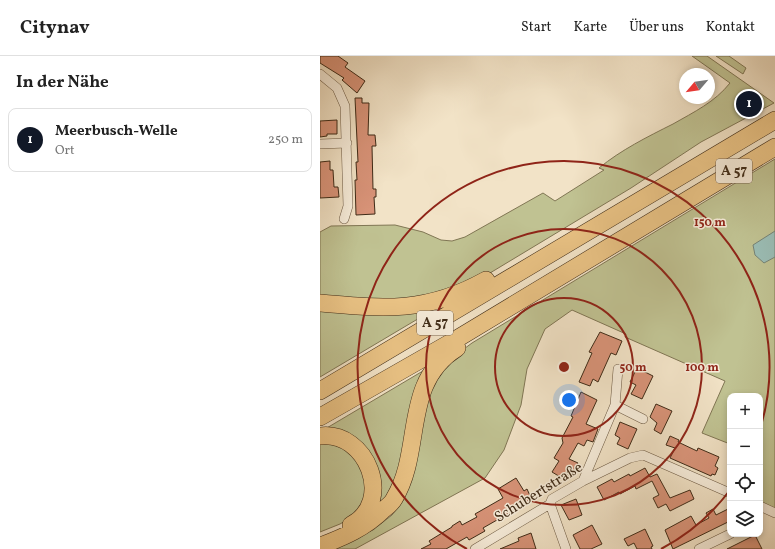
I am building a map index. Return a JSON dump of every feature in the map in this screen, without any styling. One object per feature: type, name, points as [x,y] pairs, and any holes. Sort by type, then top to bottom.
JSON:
[{"type":"highway","name":"A 57","points":[[320,391],[775,120]]},
{"type":"highway","name":"A 57","points":[[320,417],[533,293],[775,147]]},
{"type":"highway","points":[[320,303],[371,308],[401,308],[434,302],[471,289],[515,264],[549,255]]},
{"type":"highway","points":[[320,546],[360,528],[372,520],[394,500],[408,466],[421,391],[432,371],[453,351],[518,310],[533,293]]},
{"type":"highway","points":[[320,436],[341,438],[354,446],[371,468],[373,484],[372,498],[358,521],[341,530],[320,537]]},
{"type":"street","points":[[320,74],[337,88],[343,99],[346,113],[348,206],[344,219]]},
{"type":"street","points":[[320,144],[347,143]]},
{"type":"street","points":[[583,481],[615,405],[618,369]]},
{"type":"street","points":[[615,405],[643,419]]},
{"type":"street","name":"Schubertstraße","points":[[475,549],[550,504],[552,499],[583,481],[630,458],[643,455],[727,492]]},
{"type":"street","points":[[550,504],[566,549]]},
{"type":"street","points":[[699,549],[727,535]]},
{"type":"green space","points":[[692,56],[707,56],[774,103],[701,142],[631,188],[490,273],[468,283],[402,302],[320,297],[320,232],[331,226],[395,225],[423,232],[441,240],[452,241],[465,237],[543,193],[555,201],[604,170],[599,168],[634,144],[673,124],[707,104],[715,104],[715,98],[730,83],[715,72],[715,68],[709,68]]},
{"type":"green space","points":[[716,56],[729,56],[746,68],[743,74]]},
{"type":"green space","points":[[775,159],[775,510],[763,504],[763,393],[727,393],[727,443],[702,433],[725,381],[625,337],[626,334],[572,310],[545,329],[527,369],[521,405],[504,450],[485,478],[355,549],[328,549],[373,530],[392,515],[400,505],[404,499],[428,392],[453,357],[472,343]]},
{"type":"green space","points":[[443,304],[320,377],[320,307]]},
{"type":"green space","points":[[433,365],[407,453],[379,511],[373,466],[320,432]]},
{"type":"green space","points":[[320,442],[325,442],[349,450],[364,472],[365,499],[354,516],[340,524],[320,532]]},
{"type":"water","points":[[775,231],[775,257],[764,263],[755,255],[753,245]]},
{"type":"building","points":[[320,56],[338,56],[348,63],[345,67],[365,81],[357,93],[342,80],[344,78],[320,63]]},
{"type":"building","points":[[355,98],[362,98],[362,103],[369,103],[368,135],[375,135],[376,146],[372,146],[373,189],[376,189],[376,197],[374,197],[375,214],[356,215],[355,180],[357,180],[356,162],[358,162]]},
{"type":"building","points":[[337,120],[337,134],[327,134],[327,136],[320,137],[320,121]]},
{"type":"building","points":[[330,161],[330,170],[333,170],[334,187],[338,187],[339,197],[320,198],[320,162]]},
{"type":"building","points":[[600,332],[622,341],[616,355],[611,353],[598,382],[593,379],[590,386],[579,382],[592,353],[589,352]]},
{"type":"building","points":[[637,368],[653,376],[642,399],[631,394],[636,385],[630,382]]},
{"type":"building","points":[[581,392],[597,400],[586,424],[598,429],[593,442],[587,440],[584,446],[578,443],[569,459],[578,463],[570,476],[565,473],[562,478],[552,472],[559,461],[554,458],[563,443],[562,438],[573,417],[571,416]]},
{"type":"building","points":[[656,404],[672,411],[661,434],[654,430],[657,423],[650,417]]},
{"type":"building","points":[[620,422],[637,429],[628,449],[617,444],[620,438],[615,435]]},
{"type":"building","points":[[670,436],[679,440],[678,442],[697,451],[698,448],[719,457],[715,466],[718,468],[715,475],[712,474],[711,476],[670,458],[675,448],[666,445]]},
{"type":"building","points":[[645,468],[650,477],[657,474],[670,498],[690,490],[694,499],[670,511],[666,504],[658,508],[653,498],[659,495],[652,481],[636,489],[635,486],[620,494],[619,492],[604,500],[597,487],[612,479],[614,482],[629,474],[630,476]]},
{"type":"building","points":[[516,478],[524,491],[527,489],[532,500],[483,528],[485,531],[469,540],[467,537],[446,549],[421,549],[431,544],[429,541],[460,521],[462,525],[477,517],[475,514],[503,498],[498,489]]},
{"type":"building","points":[[576,499],[582,515],[569,520],[561,505]]},
{"type":"building","points":[[713,509],[716,515],[727,510],[727,522],[673,549],[665,530],[691,516],[696,525],[709,518],[706,513]]},
{"type":"building","points":[[592,525],[602,544],[591,549],[580,549],[573,535]]},
{"type":"building","points":[[645,529],[653,546],[651,547],[652,549],[637,549],[634,543],[628,546],[624,539]]},
{"type":"building","points":[[531,533],[536,549],[500,549],[519,541],[518,538]]},
{"type":"building","points":[[751,537],[756,537],[762,549],[727,549]]},
{"type":"place","name":"Meerbusch-Welle","points":[[749,104]]}]
